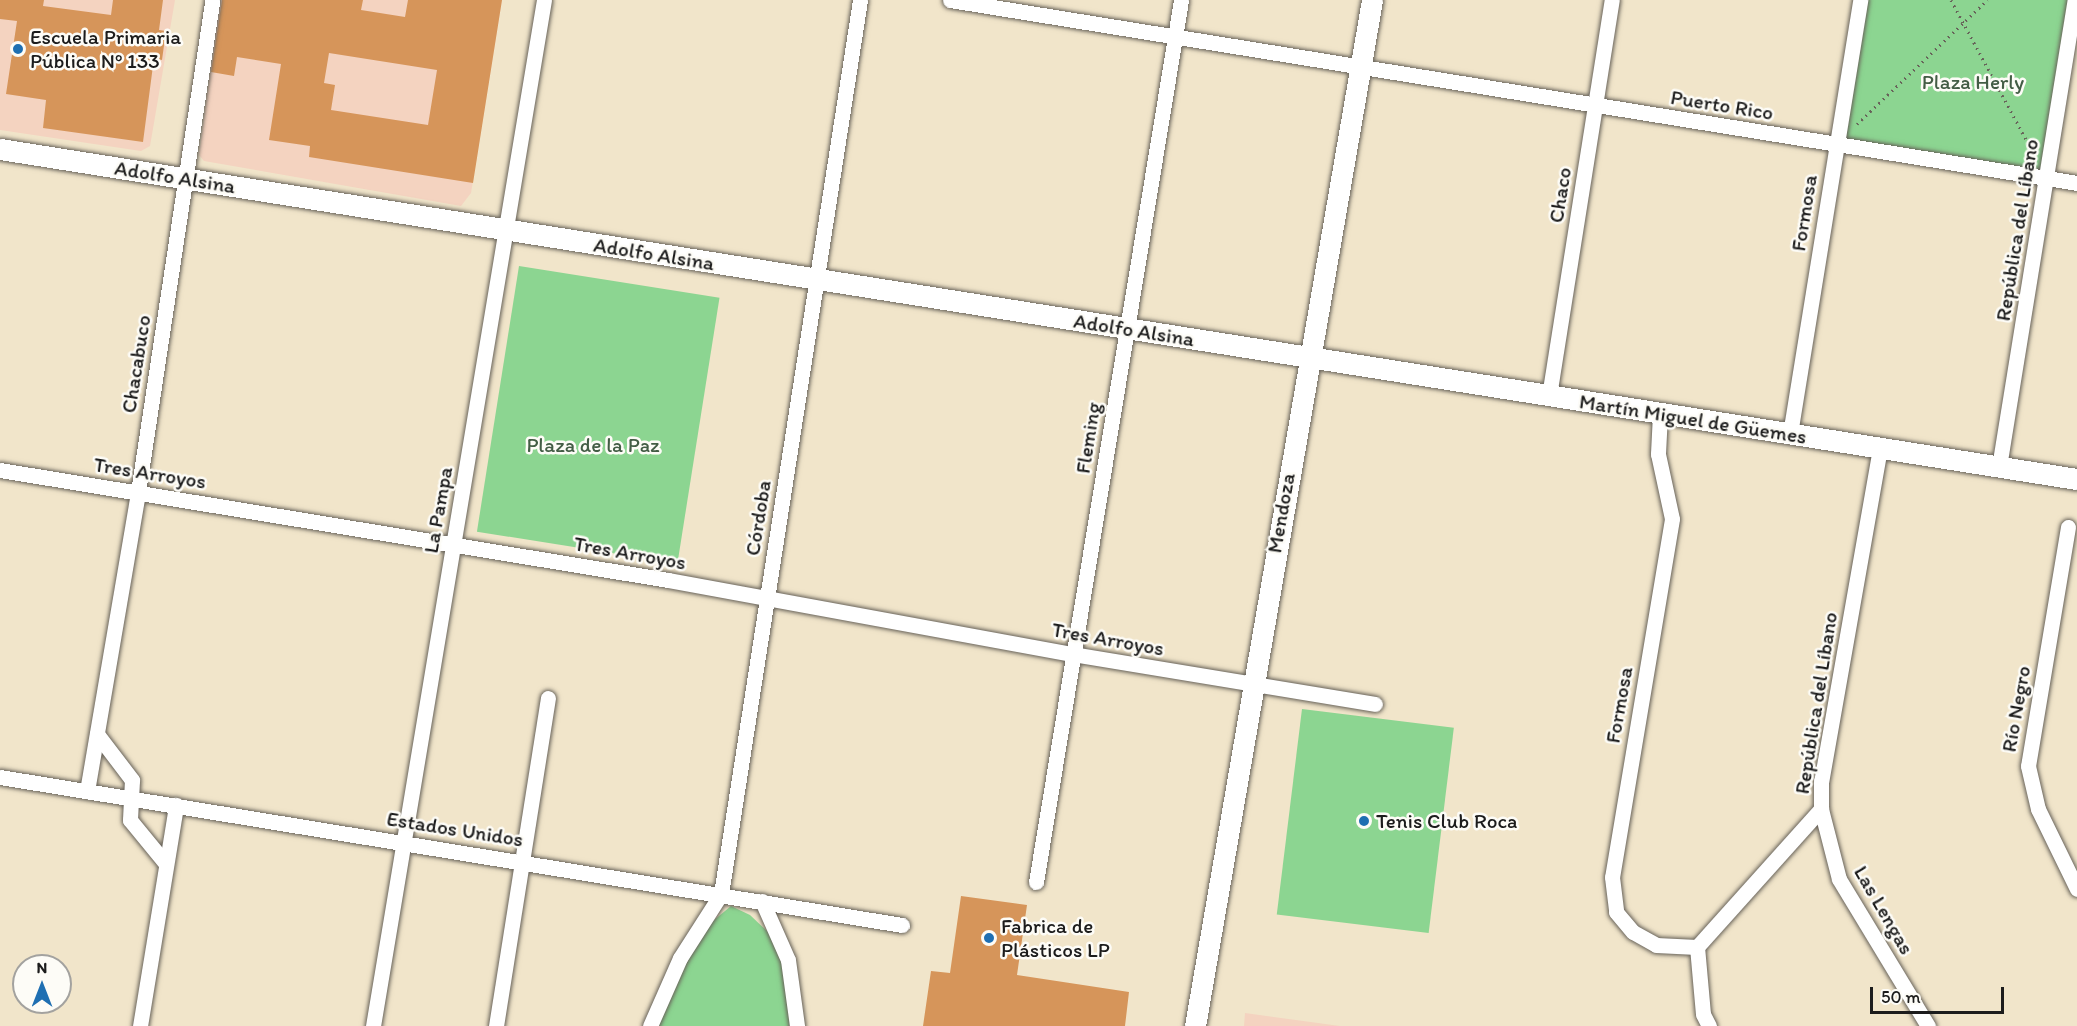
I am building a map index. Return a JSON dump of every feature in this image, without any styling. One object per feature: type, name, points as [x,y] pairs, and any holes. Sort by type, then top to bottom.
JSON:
[{"type":"main road","name":"Mendoza","points":[[1195,1026],[1251,684],[1372,0]]},
{"type":"main road","name":"Adolfo Alsina","points":[[0,149],[1309,358]]},
{"type":"main road","name":"Martín Miguel de Güemes","points":[[1309,358],[2077,479]]},
{"type":"street","name":"Chacabuco","points":[[87,791],[138,492],[212,0]]},
{"type":"street","name":"La Pampa","points":[[373,1026],[401,842],[508,230],[543,0]]},
{"type":"street","name":"Córdoba","points":[[650,1026],[680,958],[721,894],[766,598],[819,280],[860,0]]},
{"type":"street","name":"Puerto Rico","points":[[950,0],[2077,183]]},
{"type":"street","name":"Fleming","points":[[1036,882],[1181,0]]},
{"type":"street","name":"Chaco","points":[[1549,396],[1612,0]]},
{"type":"street","name":"Formosa","points":[[1790,434],[1860,0]]},
{"type":"street","name":"República del Líbano","points":[[1999,466],[2075,0]]},
{"type":"street","name":"Formosa","points":[[1660,414],[1658,454],[1672,519],[1611,877],[1616,912],[1633,932],[1656,945],[1696,947]]},
{"type":"street","name":"República del Líbano","points":[[1696,947],[1821,809],[1821,781],[1880,448]]},
{"type":"street","name":"Tres Arroyos","points":[[0,470],[454,544],[1073,654],[1375,704]]},
{"type":"street","name":"Río Negro","points":[[2068,527],[2028,766],[2038,809],[2077,889]]},
{"type":"street","points":[[496,1026],[548,698]]},
{"type":"street","points":[[96,734],[132,780],[130,820],[166,864]]},
{"type":"street","name":"Estados Unidos","points":[[0,777],[902,925]]},
{"type":"street","points":[[140,1026],[176,805]]},
{"type":"street","name":"Las Lengas","points":[[1821,809],[1839,879],[1928,1026]]},
{"type":"street","points":[[762,901],[788,960],[797,1026]]},
{"type":"street","points":[[1696,947],[1702,1014],[1709,1026]]},
{"type":"path","points":[[1951,0],[2047,178]]},
{"type":"path","points":[[1836,144],[1988,0]]},
{"type":"shaded area","points":[[0,0],[175,0],[150,146],[141,151],[0,130]]},
{"type":"shaded area","points":[[220,0],[502,0],[471,193],[461,206],[204,161],[199,155]]},
{"type":"shaded area","points":[[1245,1013],[1340,1026],[1244,1026]]},
{"type":"green space","name":"Plaza Herly","points":[[1860,0],[2075,0],[2047,178],[1836,144]]},
{"type":"green space","name":"Plaza de la Paz","points":[[519,266],[720,298],[677,563],[477,532]]},
{"type":"green space","name":"Tenis Club Roca","points":[[1302,709],[1454,728],[1429,933],[1277,914]]},
{"type":"green space","points":[[731,906],[750,915],[769,933],[784,961],[793,1026],[655,1026],[701,931]]},
{"type":"building","points":[[0,0],[44,0],[43,6],[111,15],[113,0],[163,0],[159,30],[166,31],[162,60],[154,58],[143,142],[43,128],[46,100],[6,94],[17,21],[0,19]]},
{"type":"building","points":[[222,0],[363,0],[361,10],[405,17],[408,0],[502,0],[473,183],[309,157],[310,146],[269,140],[281,64],[237,57],[234,76],[211,72]],"holes":[[[329,53],[437,70],[428,125],[331,110],[335,85],[324,83]]]},
{"type":"building","name":"Fabrica de Plásticos LP","points":[[961,896],[1027,905],[1017,975],[1129,992],[1125,1026],[923,1026],[931,971],[950,973]]},
{"type":"place","name":"Escuela Primaria Pública Nº 133","points":[[18,49]]},
{"type":"place","name":"Tenis Club Roca","points":[[1364,821]]},
{"type":"place","name":"Fabrica de Plásticos LP","points":[[989,938]]}]
